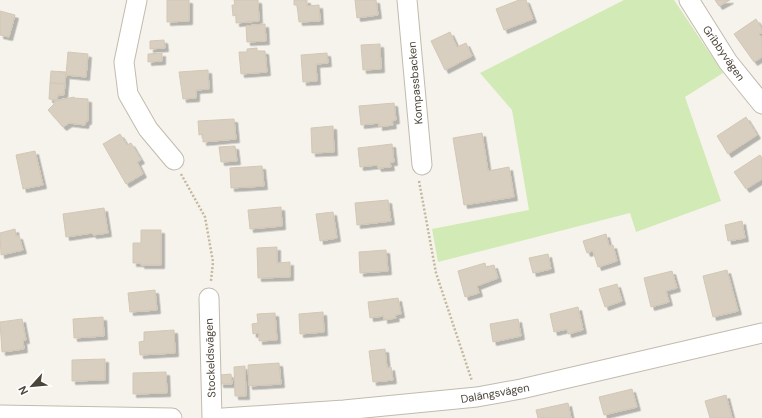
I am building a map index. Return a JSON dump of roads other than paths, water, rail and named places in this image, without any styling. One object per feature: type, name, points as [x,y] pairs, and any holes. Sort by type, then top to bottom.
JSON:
[{"type":"street","points":[[137,0],[124,62],[128,94],[148,129],[174,160]]},
{"type":"street","name":"Kompassbacken","points":[[407,0],[422,165]]},
{"type":"street","name":"Gribbyvägen","points":[[689,0],[728,62],[762,104]]},
{"type":"street","name":"Stockeldsvägen","points":[[208,298],[212,418]]},
{"type":"street","name":"Dalängsvägen","points":[[223,418],[344,410],[477,397],[521,389],[762,333]]},
{"type":"street","points":[[0,415],[172,418]]}]
